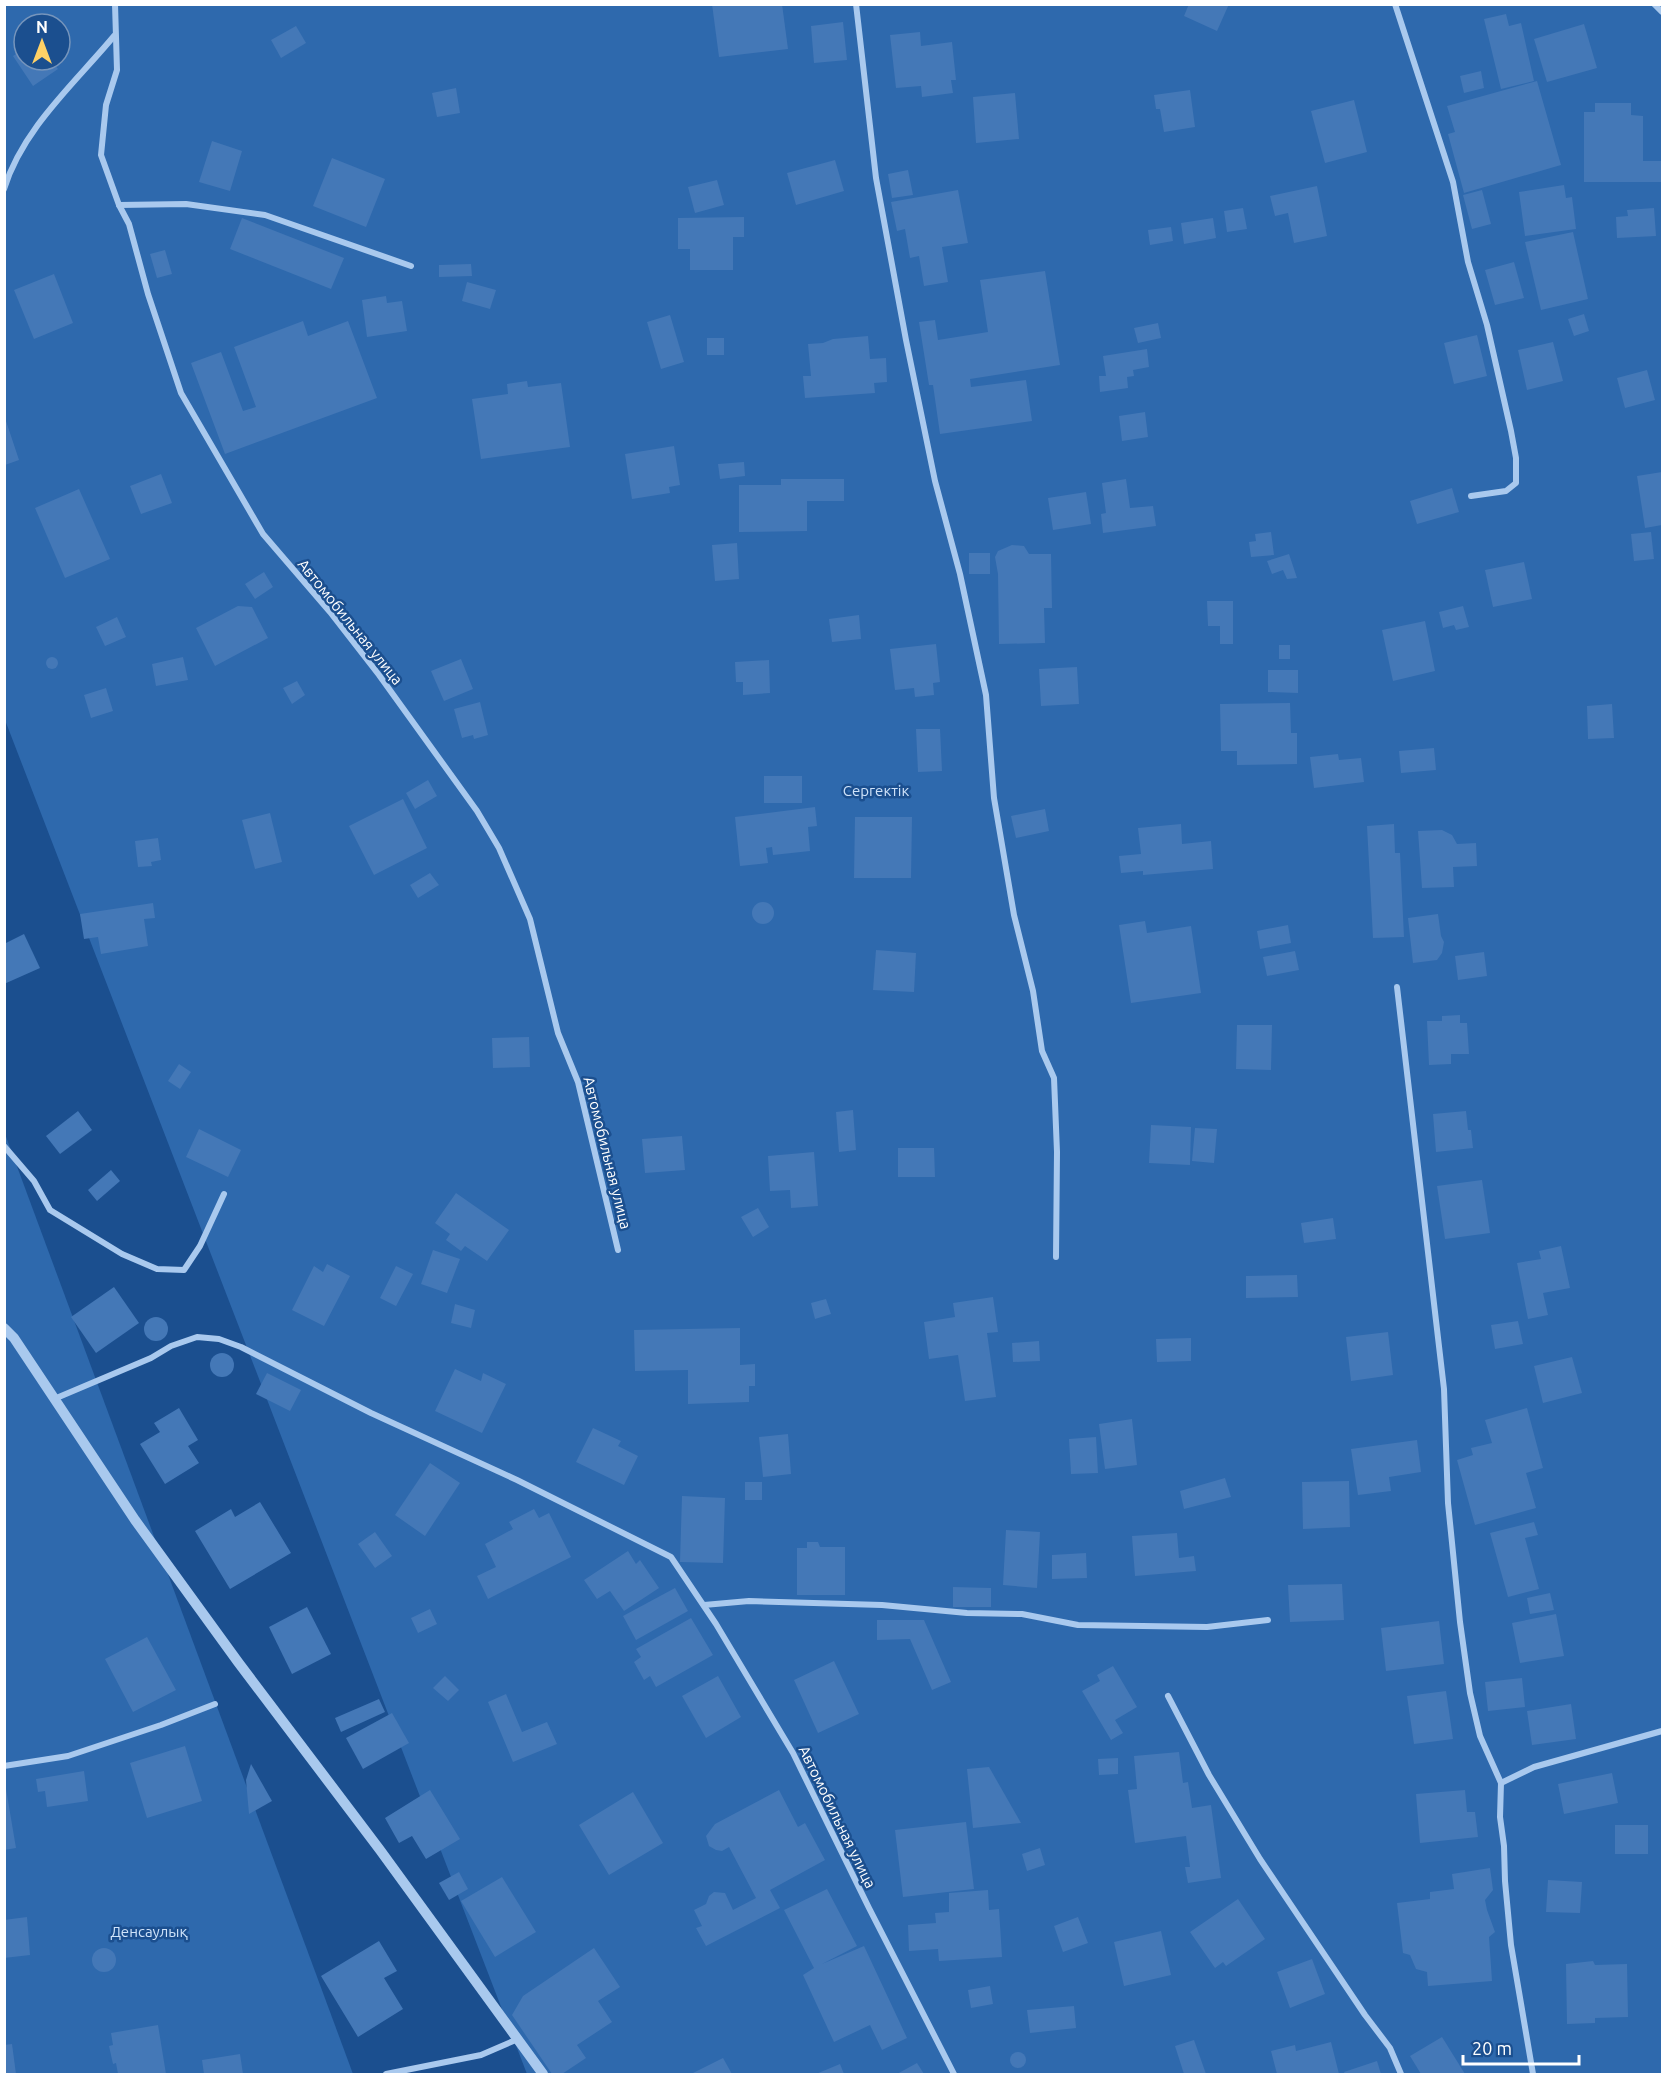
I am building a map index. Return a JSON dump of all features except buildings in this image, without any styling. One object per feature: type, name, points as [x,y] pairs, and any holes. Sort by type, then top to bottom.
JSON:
[{"type":"street","name":"Автомобильная улица","points":[[115,4],[117,70],[106,105],[101,155],[119,205],[129,224],[148,294],[181,393],[262,534],[330,612],[379,675],[477,811],[499,848],[530,919],[558,1033],[578,1082],[618,1250]]},
{"type":"street","points":[[856,4],[876,178],[935,481],[960,573],[986,695],[994,798],[1014,915],[1034,991],[1042,1051],[1054,1078],[1057,1152],[1056,1257]]},
{"type":"street","points":[[1395,4],[1453,182],[1468,262],[1487,325],[1516,458],[1516,483],[1506,491],[1471,496]]},
{"type":"street","points":[[1654,4],[1662,12]]},
{"type":"street","points":[[4,189],[11,169],[51,108],[115,35]]},
{"type":"street","points":[[119,205],[186,204],[265,215],[411,266]]},
{"type":"street","points":[[1397,987],[1444,1389],[1448,1503],[1460,1622],[1470,1693],[1480,1736],[1502,1783],[1500,1817],[1511,1945],[1533,2074]]},
{"type":"street","points":[[4,1146],[34,1181],[50,1210],[122,1254],[157,1269],[184,1270],[200,1246],[224,1194]]},
{"type":"street","points":[[4,1328],[14,1338],[135,1520],[387,1859],[543,2074]]},
{"type":"street","name":"Автомобильная улица","points":[[54,1399],[151,1358],[171,1346],[197,1337],[219,1339],[241,1347],[371,1413],[517,1480],[671,1557],[704,1605],[793,1753],[954,2074]]},
{"type":"street","points":[[704,1605],[749,1601],[882,1605],[1022,1614],[1078,1625],[1207,1627],[1268,1620]]},
{"type":"street","points":[[1168,1696],[1209,1775],[1260,1859],[1365,2015],[1390,2048],[1401,2074]]},
{"type":"street","points":[[4,1766],[68,1756],[215,1704]]},
{"type":"street","points":[[1502,1783],[1534,1767],[1662,1731]]},
{"type":"street","points":[[386,2074],[480,2055],[518,2039]]},
{"type":"green space","name":"Сергектік","points":[[5,5],[1662,5],[1662,2074],[527,2074],[5,720]]},
{"type":"green space","name":"Денсаулық","points":[[5,1134],[353,2074],[5,2074]]}]
